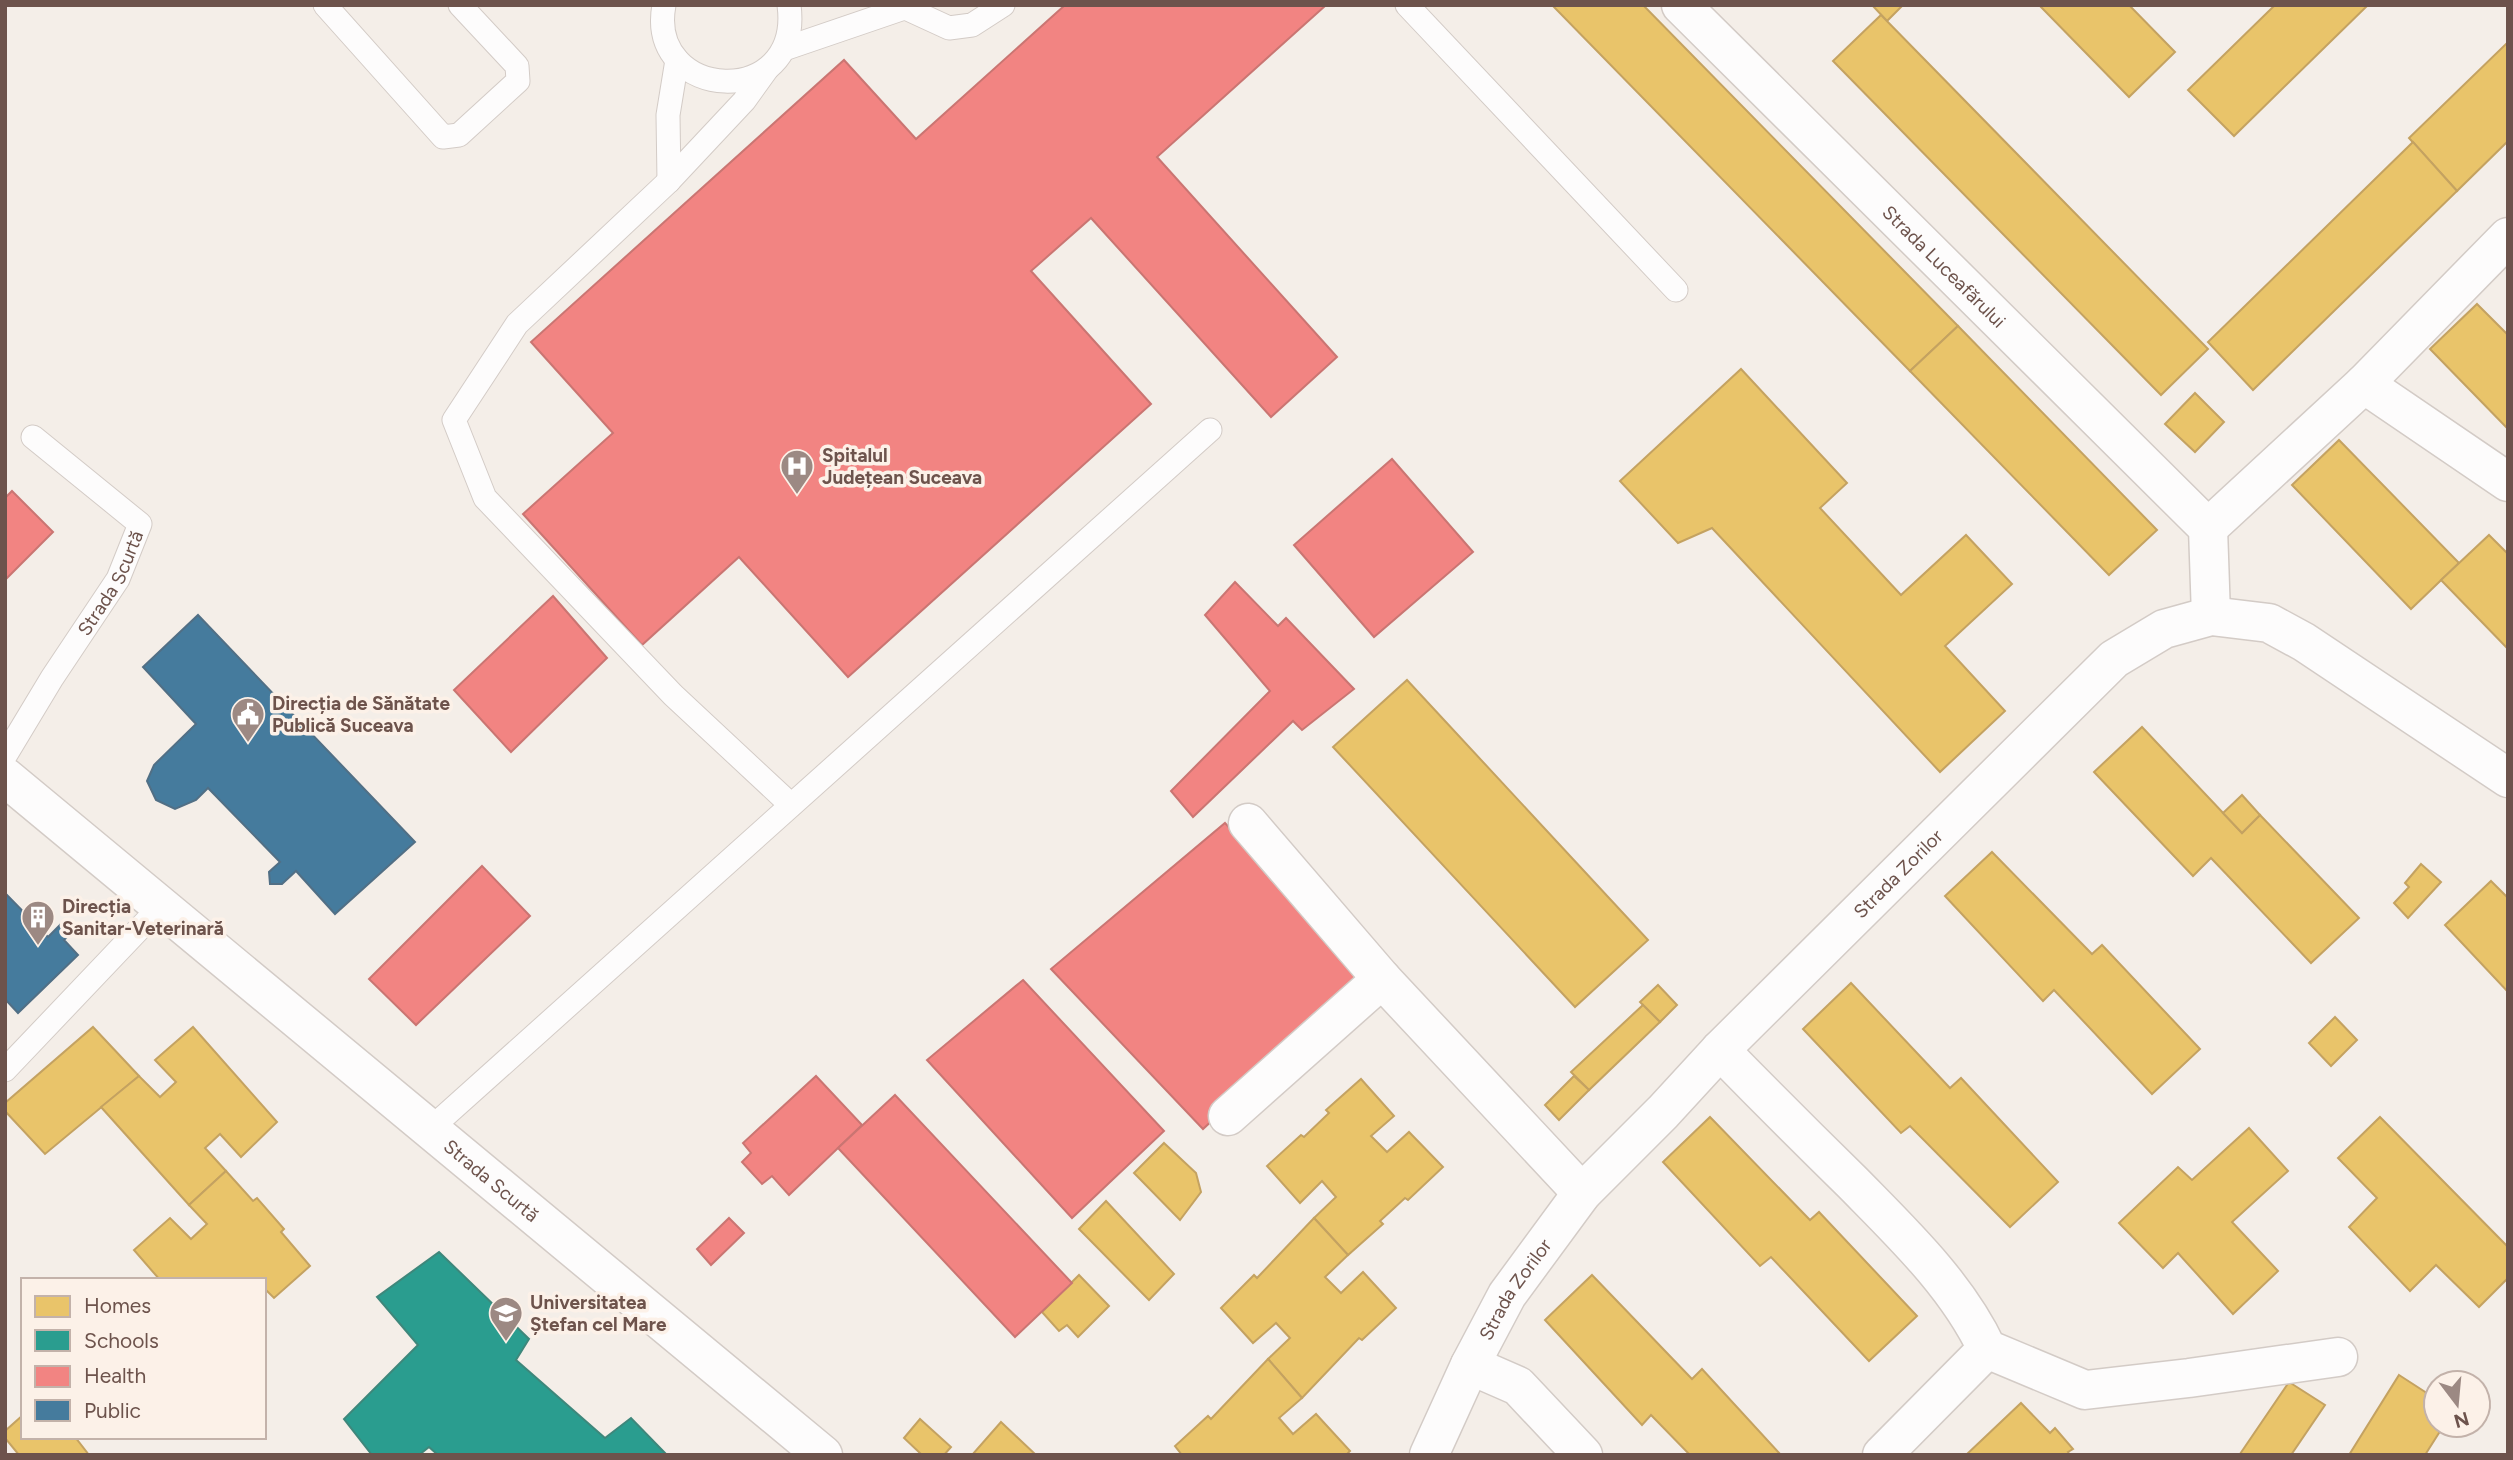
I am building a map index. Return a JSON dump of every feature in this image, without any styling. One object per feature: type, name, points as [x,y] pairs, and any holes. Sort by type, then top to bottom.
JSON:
[{"type":"street","name":"Strada Luceafărului","points":[[1681,5],[2208,528]]},
{"type":"street","points":[[2211,616],[2208,528],[2364,384],[2508,237]]},
{"type":"street","points":[[2364,384],[2508,482]]},
{"type":"street","name":"Strada Zorilor","points":[[1429,1455],[1470,1365],[1507,1295],[1581,1193],[1663,1112],[1720,1050],[2114,659],[2164,629],[2211,616],[2269,623],[2304,642],[2508,778]]},
{"type":"street","name":"Strada Scurtă","points":[[5,778],[823,1455]]},
{"type":"street","points":[[1248,823],[1382,979],[1581,1193]]},
{"type":"street","points":[[1228,1116],[1382,979]]},
{"type":"street","points":[[1720,1050],[1886,1217],[1954,1292],[1974,1321],[1987,1349],[2085,1390],[2338,1357]]},
{"type":"street","points":[[1882,1455],[1987,1349]]},
{"type":"street","points":[[1470,1365],[1518,1386],[1583,1455]]},
{"type":"lane","points":[[325,5],[443,137],[458,135],[518,81],[517,66],[460,5]]},
{"type":"lane","points":[[789,5],[791,23],[784,49],[744,101],[668,181],[517,324],[454,419],[485,498],[673,695],[791,805]]},
{"type":"lane","points":[[784,49],[903,6],[949,28],[972,25],[1003,5]]},
{"type":"lane","points":[[1407,5],[1676,290]]},
{"type":"lane","points":[[660,10],[666,40],[677,60],[696,75],[720,83],[745,80],[767,69]]},
{"type":"lane","points":[[668,181],[668,115],[677,60]]},
{"type":"lane","points":[[429,1130],[1210,430]]},
{"type":"lane","name":"Strada Scurtă","points":[[5,756],[52,678],[118,579],[140,524],[33,437]]},
{"type":"lane","points":[[5,1070],[160,907]]},
{"type":"building: Homes","points":[[1552,5],[1643,5],[1958,326],[1910,371]]},
{"type":"building: Homes","points":[[1872,5],[1903,5],[1887,21]]},
{"type":"building: Homes","points":[[2039,5],[2129,5],[2175,52],[2129,97]]},
{"type":"building: Homes","points":[[2275,5],[2368,5],[2234,136],[2188,90]]},
{"type":"building: Homes","points":[[1881,15],[2208,349],[2161,395],[1833,61]]},
{"type":"building: Homes","points":[[2508,42],[2508,141],[2457,191],[2409,138]]},
{"type":"building: Homes","points":[[2413,142],[2457,191],[2253,390],[2208,342]]},
{"type":"building: Homes","points":[[2477,304],[2508,335],[2508,429],[2430,349]]},
{"type":"building: Homes","points":[[1958,326],[2157,530],[2109,575],[1910,371]]},
{"type":"building: Homes","points":[[1741,369],[1847,483],[1820,508],[1901,595],[1966,535],[2012,584],[1945,646],[2005,711],[1940,772],[1712,528],[1678,543],[1620,481]]},
{"type":"building: Homes","points":[[2195,393],[2224,422],[2195,452],[2165,424]]},
{"type":"building: Homes","points":[[2339,440],[2459,563],[2411,609],[2292,485]]},
{"type":"building: Homes","points":[[2489,535],[2508,554],[2508,649],[2441,580]]},
{"type":"building: Homes","points":[[1407,680],[1648,940],[1575,1007],[1333,747]]},
{"type":"building: Homes","points":[[2142,727],[2242,833],[2260,815],[2359,918],[2311,963],[2211,858],[2193,876],[2094,772]]},
{"type":"building: Homes","points":[[2242,795],[2260,815],[2242,833],[2223,813]]},
{"type":"building: Homes","points":[[1992,852],[2092,954],[2102,945],[2200,1049],[2152,1094],[2054,990],[2043,1001],[1945,896]]},
{"type":"building: Homes","points":[[2421,864],[2441,882],[2408,918],[2394,903],[2409,887],[2405,883]]},
{"type":"building: Homes","points":[[2491,881],[2508,898],[2508,992],[2445,925]]},
{"type":"building: Homes","points":[[1851,983],[1950,1088],[1961,1078],[2058,1182],[2010,1227],[1910,1126],[1901,1133],[1803,1029]]},
{"type":"building: Homes","points":[[1658,985],[1677,1005],[1660,1022],[1640,1002]]},
{"type":"building: Homes","points":[[1643,1005],[1660,1022],[1589,1090],[1571,1072]]},
{"type":"building: Homes","points":[[2335,1017],[2357,1040],[2331,1066],[2309,1043]]},
{"type":"building: Homes","points":[[93,1027],[139,1076],[45,1154],[5,1111],[5,1103]]},
{"type":"building: Homes","points":[[193,1027],[277,1122],[241,1157],[220,1134],[205,1148],[226,1171],[189,1205],[101,1107],[139,1076],[160,1097],[176,1082],[155,1060]]},
{"type":"building: Homes","points":[[1574,1076],[1589,1090],[1559,1120],[1545,1105]]},
{"type":"building: Homes","points":[[1361,1079],[1394,1116],[1371,1136],[1387,1152],[1409,1132],[1443,1167],[1408,1200],[1405,1198],[1380,1221],[1383,1224],[1348,1255],[1314,1218],[1336,1197],[1322,1181],[1300,1203],[1267,1166],[1301,1135],[1304,1137],[1329,1113],[1326,1110]]},
{"type":"building: Homes","points":[[1710,1117],[1810,1220],[1819,1212],[1917,1316],[1869,1361],[1771,1257],[1760,1266],[1663,1162]]},
{"type":"building: Homes","points":[[2380,1117],[2508,1247],[2508,1278],[2479,1307],[2436,1265],[2410,1291],[2349,1227],[2377,1198],[2338,1158]]},
{"type":"building: Homes","points":[[2249,1128],[2288,1171],[2232,1222],[2278,1271],[2233,1314],[2178,1253],[2163,1268],[2119,1223],[2178,1167],[2192,1180]]},
{"type":"building: Homes","points":[[1164,1143],[1196,1173],[1201,1192],[1180,1220],[1134,1173]]},
{"type":"building: Homes","points":[[226,1171],[253,1201],[257,1198],[284,1229],[281,1232],[310,1266],[274,1298],[266,1290],[266,1278],[158,1278],[134,1250],[170,1218],[191,1239],[207,1224],[189,1205]]},
{"type":"building: Homes","points":[[1106,1201],[1174,1274],[1149,1300],[1079,1229]]},
{"type":"building: Homes","points":[[1314,1218],[1348,1255],[1325,1277],[1341,1293],[1363,1272],[1396,1308],[1362,1340],[1359,1338],[1302,1398],[1268,1359],[1290,1338],[1276,1323],[1253,1343],[1221,1308],[1254,1275],[1257,1278]]},
{"type":"building: Homes","points":[[1079,1275],[1109,1306],[1078,1337],[1067,1325],[1059,1331],[1042,1312]]},
{"type":"building: Homes","points":[[1592,1275],[1692,1379],[1702,1369],[1781,1455],[1690,1455],[1651,1415],[1642,1425],[1545,1320]]},
{"type":"building: Homes","points":[[1268,1359],[1302,1398],[1279,1418],[1293,1434],[1316,1414],[1350,1451],[1346,1455],[1182,1455],[1175,1446],[1208,1416],[1211,1419]]},
{"type":"building: Homes","points":[[2399,1375],[2422,1390],[2422,1439],[2435,1439],[2425,1455],[2349,1455]]},
{"type":"building: Homes","points":[[2289,1382],[2325,1405],[2291,1455],[2240,1454]]},
{"type":"building: Homes","points":[[2021,1403],[2050,1433],[2055,1428],[2073,1449],[2068,1452],[2070,1455],[1966,1455]]},
{"type":"building: Homes","points":[[21,1417],[21,1439],[77,1439],[89,1455],[19,1455],[5,1438],[5,1431]]},
{"type":"building: Homes","points":[[920,1419],[951,1447],[944,1455],[922,1455],[904,1438]]},
{"type":"building: Homes","points":[[1001,1422],[1036,1455],[972,1455]]},
{"type":"building: Schools","points":[[439,1252],[529,1339],[516,1360],[605,1438],[631,1418],[667,1455],[438,1455],[429,1447],[419,1455],[372,1455],[344,1419],[418,1345],[377,1297]]},
{"type":"building: Health","points":[[1065,5],[1325,6],[1157,157],[1337,357],[1271,417],[1091,218],[1031,271],[1151,404],[848,677],[739,557],[642,645],[523,514],[613,433],[531,342],[844,60],[916,139]]},
{"type":"building: Health","points":[[1392,459],[1473,552],[1374,637],[1294,545]]},
{"type":"building: Health","points":[[12,491],[53,532],[5,580],[5,498]]},
{"type":"building: Health","points":[[1235,582],[1278,626],[1286,618],[1354,689],[1302,730],[1293,721],[1193,817],[1171,791],[1270,691],[1205,615]]},
{"type":"building: Health","points":[[553,596],[607,658],[511,752],[454,690]]},
{"type":"building: Health","points":[[1225,823],[1367,977],[1203,1129],[1051,969]]},
{"type":"building: Health","points":[[482,866],[530,916],[416,1025],[369,979]]},
{"type":"building: Health","points":[[1023,980],[1164,1131],[1072,1218],[927,1060]]},
{"type":"building: Health","points":[[816,1076],[862,1125],[789,1195],[772,1176],[762,1184],[742,1162],[751,1153],[743,1143]]},
{"type":"building: Health","points":[[895,1095],[1072,1283],[1015,1337],[838,1148]]},
{"type":"building: Health","points":[[729,1218],[744,1233],[711,1265],[697,1249]]},
{"type":"building: Public","name":"Direcția de Sănătate Publică Suceava","points":[[198,615],[415,842],[335,914],[296,871],[282,884],[270,884],[269,872],[280,862],[208,788],[196,800],[175,809],[156,800],[147,781],[154,765],[196,724],[143,667]]},
{"type":"building: Public","name":"Direcția Sanitar-Veterinară","points":[[5,893],[48,937],[60,925],[70,934],[64,940],[78,955],[18,1013],[5,999]]},
{"type":"place","name":"Spitalul Județean Suceava","points":[[797,496]]},
{"type":"place","name":"Direcția de Sănătate Publică Suceava","points":[[248,744]]},
{"type":"place","name":"Direcția Sanitar-Veterinară","points":[[38,947]]},
{"type":"place","name":"Universitatea Ștefan cel Mare","points":[[506,1343]]}]
